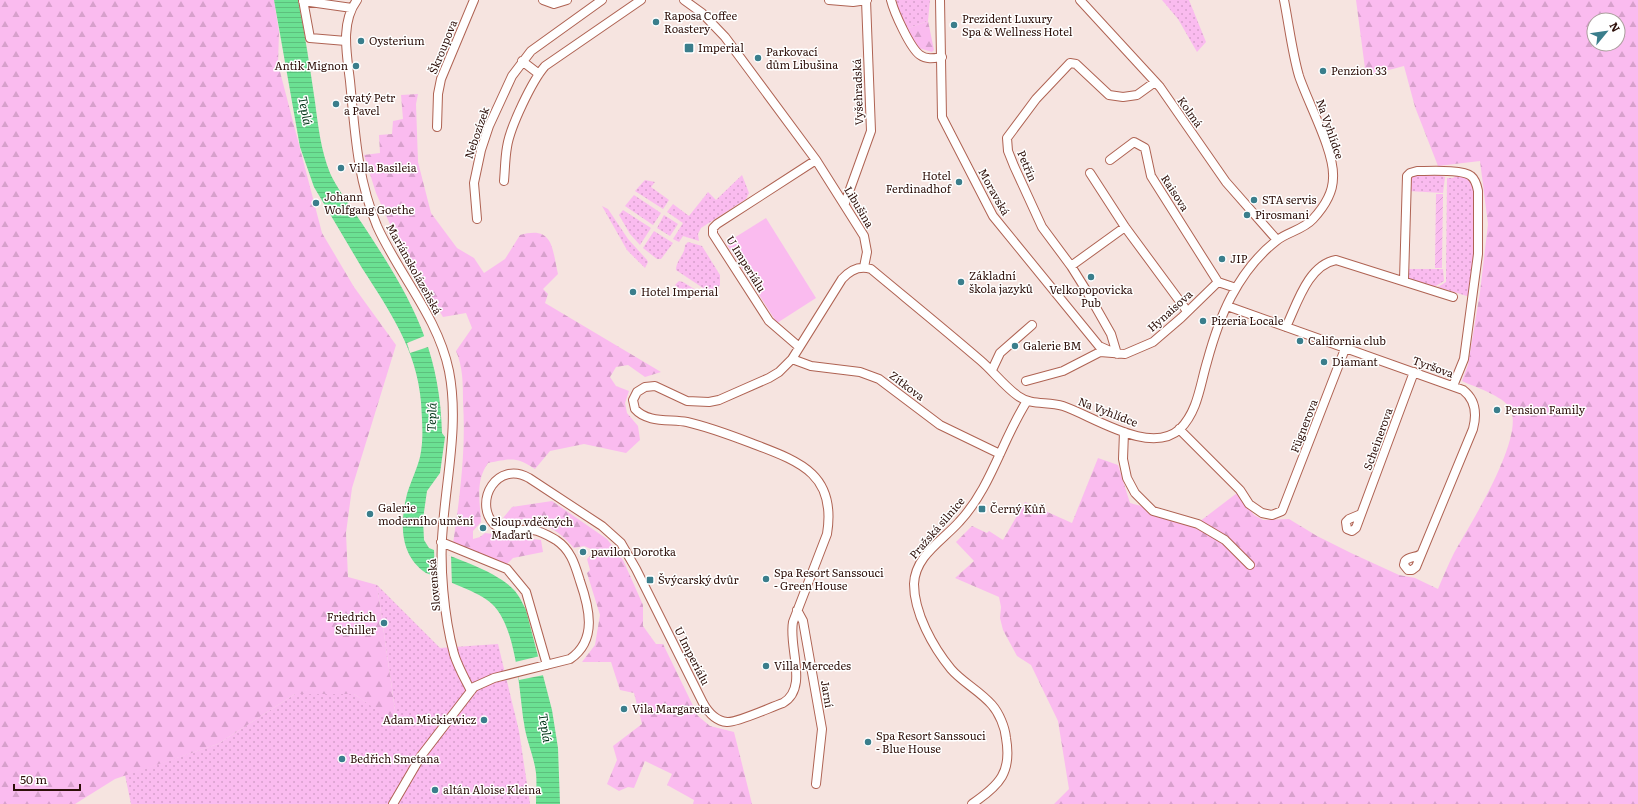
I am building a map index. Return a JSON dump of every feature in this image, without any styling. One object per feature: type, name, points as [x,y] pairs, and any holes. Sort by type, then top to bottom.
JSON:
[{"type":"street","points":[[346,41],[310,38],[303,0],[352,8]]},
{"type":"street","name":"Mariánskolázeňská","points":[[356,0],[352,8],[346,41],[358,166],[364,193],[388,247],[438,337]]},
{"type":"street","name":"Škroupova","points":[[437,127],[438,94],[441,79],[474,0]]},
{"type":"street","points":[[543,0],[554,4],[567,0]]},
{"type":"street","name":"Nebozízek","points":[[478,219],[474,183],[481,150],[495,112],[512,76],[531,51],[602,0]]},
{"type":"street","points":[[504,181],[507,146],[517,120],[539,74],[545,66],[642,0]]},
{"type":"street","name":"Libušina","points":[[684,0],[702,13],[725,37],[816,160],[845,203],[864,236],[867,252],[864,267]]},
{"type":"street","points":[[829,0],[853,2],[866,0]]},
{"type":"street","name":"Vyšehradská","points":[[845,203],[871,131],[866,0]]},
{"type":"street","points":[[891,0],[897,19],[920,55],[928,58],[942,57]]},
{"type":"street","name":"Moravská","points":[[940,0],[942,117],[993,216],[1099,346],[1117,354]]},
{"type":"street","name":"Kolmá","points":[[1080,0],[1155,82],[1226,182],[1277,240]]},
{"type":"street","name":"Na Vyhlídce","points":[[1027,401],[1063,406],[1124,432],[1153,438],[1169,434],[1179,429],[1194,409],[1215,335],[1236,288],[1252,264],[1277,240],[1309,224],[1325,207],[1332,188],[1334,176],[1326,146],[1299,75],[1284,0]]},
{"type":"street","points":[[522,61],[539,74]]},
{"type":"street","name":"Petřín","points":[[1117,354],[1111,334],[1071,266],[1042,227],[1014,166],[1008,150],[1007,138],[1036,99],[1070,63],[1076,64],[1109,95],[1123,97],[1137,95],[1155,82]]},
{"type":"street","name":"Raisova","points":[[1110,160],[1134,142],[1145,148],[1151,176],[1218,282]]},
{"type":"street","name":"U Imperiálu","points":[[798,346],[769,321],[713,234],[713,228],[816,160]]},
{"type":"street","points":[[1404,280],[1407,176],[1410,173],[1417,171],[1462,172],[1471,176],[1476,183],[1478,191],[1478,254],[1464,359],[1453,386]]},
{"type":"street","points":[[1090,173],[1125,227],[1188,311]]},
{"type":"street","points":[[1071,266],[1125,227]]},
{"type":"street","points":[[1286,327],[1310,279],[1330,261],[1336,260],[1404,280],[1453,297]]},
{"type":"street","points":[[864,267],[871,269],[992,370],[1016,395],[1027,401]]},
{"type":"street","name":"U Imperiálu","points":[[471,690],[486,681],[570,659],[582,646],[589,624],[588,606],[571,556],[563,546],[545,534],[535,530],[508,531],[496,527],[487,513],[487,496],[497,480],[507,474],[517,473],[529,478],[602,526],[621,543],[636,569],[707,710],[716,718],[730,722],[783,703],[791,697],[797,684],[791,634],[797,610],[827,534],[829,524],[826,497],[814,475],[807,468],[791,458],[715,430],[687,422],[643,416],[635,409],[633,400],[636,392],[649,386],[655,386],[673,396],[687,401],[702,402],[719,400],[769,378],[779,372],[792,359],[798,346],[842,279],[853,270],[864,267]]},
{"type":"street","points":[[1218,282],[1236,288]]},
{"type":"street","name":"Hynaisova","points":[[1026,381],[1063,371],[1100,352],[1125,354],[1153,342],[1218,282]]},
{"type":"street","name":"Tyršova","points":[[1227,306],[1453,386],[1467,393],[1474,404],[1476,418],[1473,429],[1421,554]]},
{"type":"street","points":[[992,370],[1000,353],[1032,324]]},
{"type":"street","name":"Slovenská","points":[[438,337],[449,371],[452,409],[452,437],[442,542],[443,583],[454,654],[471,690]]},
{"type":"street","name":"Fügnerova","points":[[1179,429],[1240,490],[1249,504],[1262,513],[1272,515],[1282,511],[1345,348]]},
{"type":"street","name":"Zítkova","points":[[792,359],[811,366],[860,372],[879,380],[940,425],[1000,454]]},
{"type":"street","name":"Scheinerova","points":[[1361,514],[1414,372]]},
{"type":"street","name":"Pražská silnice","points":[[972,804],[986,795],[996,785],[1006,770],[1009,754],[1005,729],[994,706],[953,670],[933,646],[924,625],[914,585],[918,566],[924,557],[960,522],[979,496],[1017,416],[1027,401]]},
{"type":"street","points":[[1124,432],[1123,459],[1127,478],[1135,493],[1153,511],[1198,524],[1225,540],[1250,565]]},
{"type":"street","points":[[442,542],[507,569],[526,592],[545,666]]},
{"type":"street","name":"Jarní","points":[[797,610],[803,621],[822,729],[816,784]]},
{"type":"street","points":[[393,804],[421,756],[471,690]]},
{"type":"green space","points":[[0,0],[274,0],[279,32],[278,64],[322,233],[354,287],[396,345],[352,488],[346,533],[348,577],[377,585],[397,724],[354,694],[295,694],[218,744],[115,779],[75,804],[0,804]]},
{"type":"green space","points":[[894,0],[930,0],[928,21],[906,29]]},
{"type":"green space","points":[[1162,0],[1189,0],[1206,42],[1197,52],[1178,19]]},
{"type":"green space","points":[[1356,0],[1638,0],[1638,804],[1054,804],[1069,789],[1058,721],[1031,665],[1017,656],[1003,630],[1000,618],[1001,607],[999,597],[955,578],[974,561],[956,542],[972,526],[987,533],[989,531],[1003,540],[1025,502],[1072,523],[1098,458],[1118,465],[1130,503],[1199,522],[1237,493],[1254,515],[1263,520],[1289,519],[1317,536],[1351,553],[1399,575],[1415,578],[1438,589],[1454,553],[1494,481],[1510,439],[1513,421],[1510,408],[1495,396],[1462,381],[1468,365],[1480,292],[1488,224],[1480,161],[1438,166],[1415,107],[1404,66],[1366,76]]},
{"type":"green space","points":[[928,21],[934,50],[932,52],[919,48],[906,29]]},
{"type":"green space","points":[[418,94],[416,104],[418,162],[431,213],[457,248],[474,258],[484,273],[505,259],[520,235],[539,233],[545,236],[550,241],[558,274],[543,289],[548,294],[545,303],[661,372],[645,377],[628,365],[616,367],[610,377],[616,386],[629,391],[625,403],[627,413],[638,426],[640,440],[626,453],[584,444],[550,451],[535,469],[517,460],[502,460],[488,463],[481,477],[479,492],[481,522],[473,531],[473,539],[480,537],[485,533],[541,540],[543,552],[513,558],[506,565],[453,544],[460,490],[464,438],[462,376],[456,351],[472,328],[466,313],[443,317],[398,242],[376,193],[364,155],[380,153],[379,135],[392,134],[393,121],[403,119],[401,95]]},
{"type":"green space","points":[[1418,174],[1438,175],[1445,177],[1443,193],[1408,191],[1410,180]]},
{"type":"green space","points":[[742,175],[749,193],[746,199],[701,228],[698,234],[699,241],[683,236],[679,242],[673,239],[683,223],[667,212],[673,204],[689,216],[708,192],[716,200]]},
{"type":"green space","points":[[1457,175],[1469,180],[1475,191],[1475,252],[1470,297],[1438,287],[1446,282],[1447,178],[1453,178]]},
{"type":"green space","points":[[645,180],[655,182],[651,187],[669,200],[663,209],[635,191]]},
{"type":"green space","points":[[1436,194],[1443,194],[1442,268],[1435,268]]},
{"type":"green space","points":[[634,195],[661,213],[653,225],[625,206]]},
{"type":"green space","points":[[602,206],[608,209],[628,239],[647,260],[648,262],[645,268],[627,250]]},
{"type":"green space","points":[[623,210],[651,228],[640,245],[630,234],[619,215]]},
{"type":"green space","points":[[664,215],[678,224],[670,236],[657,228]]},
{"type":"green space","points":[[766,218],[816,298],[777,323],[726,243]]},
{"type":"green space","points":[[654,231],[673,243],[661,259],[657,259],[643,248]]},
{"type":"green space","points":[[688,242],[702,246],[720,275],[720,285],[716,290],[709,292],[676,270],[677,263],[684,252],[685,245]]},
{"type":"green space","points":[[1406,269],[1443,269],[1444,281],[1434,287],[1408,279],[1406,276]]},
{"type":"green space","points":[[679,281],[707,297],[681,290],[675,285]]},
{"type":"green space","points":[[552,501],[607,539],[623,560],[643,605],[643,626],[656,644],[663,644],[698,716],[710,726],[734,732],[752,804],[693,804],[694,800],[667,785],[672,774],[645,761],[634,788],[628,787],[619,791],[607,784],[617,760],[613,746],[642,724],[634,693],[620,690],[611,662],[582,662],[595,645],[600,615],[587,573],[590,570],[587,559],[591,555],[591,549],[584,546],[574,548],[564,537],[552,528],[538,522],[509,520],[503,518],[512,507]]},
{"type":"green space","points":[[377,585],[440,648],[498,644],[519,731],[530,804],[131,804],[125,775],[218,744],[295,694],[354,694],[397,723]]},
{"type":"water","name":"Teplá","points":[[274,0],[298,0],[320,138],[330,173],[338,188],[385,258],[399,282],[411,305],[430,352],[440,404],[442,433],[445,437],[440,473],[427,491],[423,519],[424,540],[429,548],[485,570],[496,576],[513,589],[522,601],[526,610],[552,710],[558,748],[560,804],[536,804],[536,773],[534,760],[525,729],[516,660],[507,628],[500,615],[492,604],[479,595],[426,573],[417,566],[406,547],[403,516],[407,494],[419,462],[422,443],[421,402],[414,365],[400,331],[314,187],[300,147]]},
{"type":"pier","points":[[427,335],[431,346],[410,353],[407,343]]},
{"type":"pier","points":[[434,549],[451,556],[452,586],[435,579]]},
{"type":"pier","points":[[540,656],[544,675],[519,680],[515,662]]},
{"type":"place","name":"Raposa Coffee Roastery","points":[[656,22]]},
{"type":"place","name":"Prezident Luxury Spa & Wellness Hotel","points":[[954,25]]},
{"type":"place","name":"Oysterium","points":[[361,41]]},
{"type":"place","name":"Imperial","points":[[689,48]]},
{"type":"place","name":"Parkovací dům Libušina","points":[[758,58]]},
{"type":"place","name":"Antik Mignon","points":[[356,66]]},
{"type":"place","name":"Penzion 33","points":[[1323,71]]},
{"type":"place","name":"svatý Petr a Pavel","points":[[336,104]]},
{"type":"place","name":"Villa Basileia","points":[[341,168]]},
{"type":"place","name":"Hotel Ferdinadhof","points":[[959,182]]},
{"type":"place","name":"STA servis","points":[[1254,200]]},
{"type":"place","name":"Johann Wolfgang Goethe","points":[[316,203]]},
{"type":"place","name":"Pirosmani","points":[[1247,215]]},
{"type":"place","name":"JIP","points":[[1222,259]]},
{"type":"place","name":"Velkopopovicka Pub","points":[[1091,277]]},
{"type":"place","name":"Základní škola jazyků","points":[[961,282]]},
{"type":"place","name":"Hotel Imperial","points":[[633,292]]},
{"type":"place","name":"Pizeria Locale","points":[[1203,321]]},
{"type":"place","name":"California club","points":[[1300,341]]},
{"type":"place","name":"Galerie BM","points":[[1015,346]]},
{"type":"place","name":"Diamant","points":[[1324,362]]},
{"type":"place","name":"Pension Family","points":[[1497,410]]},
{"type":"place","name":"Černý Kůň","points":[[982,509]]},
{"type":"place","name":"Galerie moderního umění","points":[[370,514]]},
{"type":"place","name":"Sloup vděčných Maďarů","points":[[483,528]]},
{"type":"place","name":"pavilon Dorotka","points":[[583,552]]},
{"type":"place","name":"Spa Resort Sanssouci - Green House","points":[[766,579]]},
{"type":"place","name":"Švýcarský dvůr","points":[[650,580]]},
{"type":"place","name":"Friedrich Schiller","points":[[384,623]]},
{"type":"place","name":"Villa Mercedes","points":[[766,666]]},
{"type":"place","name":"Vila Margareta","points":[[624,709]]},
{"type":"place","name":"Adam Mickiewicz","points":[[484,720]]},
{"type":"place","name":"Spa Resort Sanssouci - Blue House","points":[[868,742]]},
{"type":"place","name":"Bedřich Smetana","points":[[342,759]]},
{"type":"place","name":"altán Aloise Kleina","points":[[435,790]]}]
